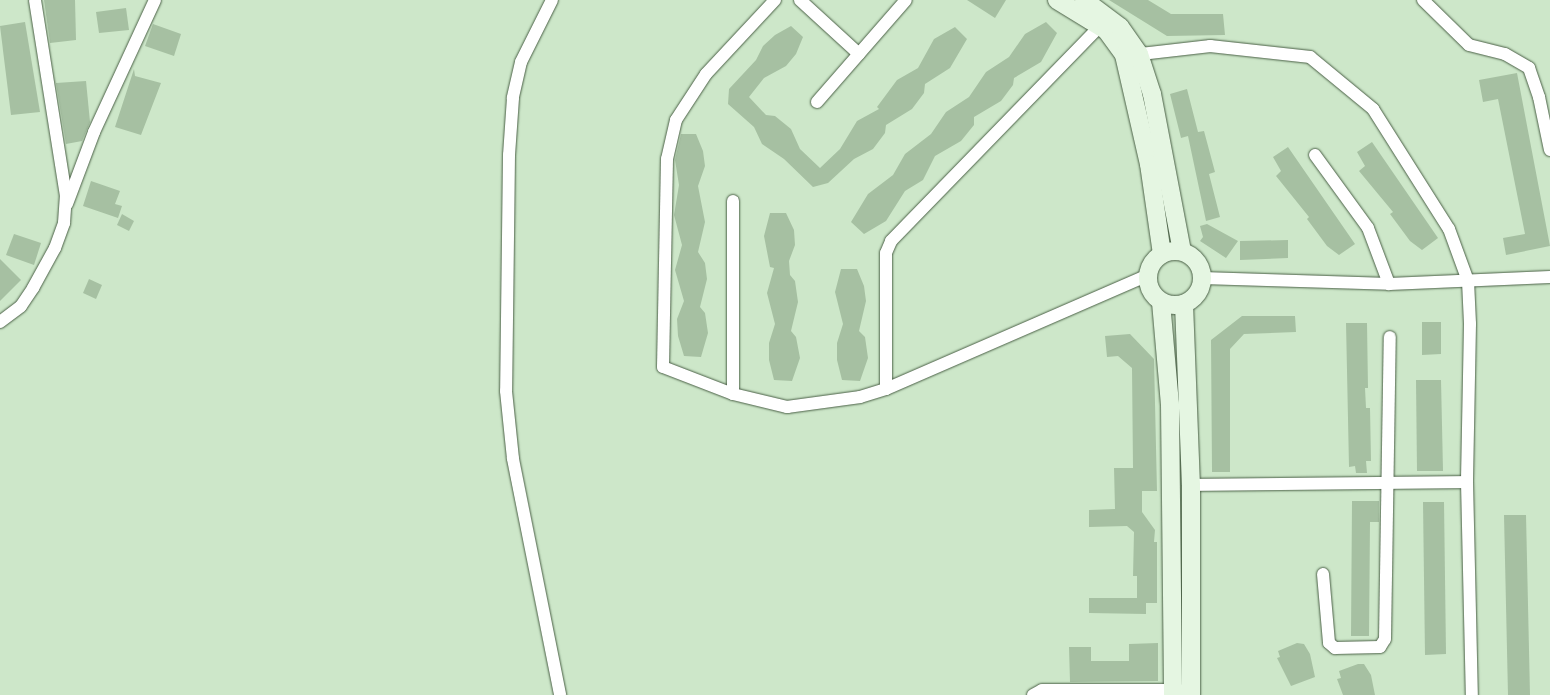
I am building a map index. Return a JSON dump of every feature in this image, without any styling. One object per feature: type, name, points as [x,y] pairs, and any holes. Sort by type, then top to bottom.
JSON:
[{"type":"main road","points":[[1057,0],[1104,22]]},
{"type":"main road","points":[[1084,0],[1132,55],[1152,94],[1182,251],[1198,264],[1202,278],[1199,291],[1184,304],[1161,302]]},
{"type":"main road","points":[[1132,55],[1162,254]]},
{"type":"main road","points":[[1182,251],[1162,254],[1152,262],[1148,275],[1150,290],[1161,302],[1170,404],[1185,693]]},
{"type":"main road","points":[[1184,304],[1191,485],[1185,693]]},
{"type":"street","points":[[35,0],[66,196],[65,209]]},
{"type":"street","points":[[0,322],[20,306],[44,270],[58,240],[65,209],[94,132],[155,0]]},
{"type":"street","points":[[552,0],[522,62],[513,98],[509,165],[506,391],[513,459],[560,695]]},
{"type":"street","points":[[775,0],[706,74],[676,120],[666,160],[663,367],[692,381],[733,394],[786,407],[860,397],[886,389],[1148,275]]},
{"type":"street","points":[[800,0],[859,54]]},
{"type":"street","points":[[817,102],[906,0]]},
{"type":"street","points":[[1423,0],[1469,45],[1505,54],[1529,68],[1544,96],[1550,150]]},
{"type":"street","points":[[886,389],[886,253],[891,241],[1104,22]]},
{"type":"street","points":[[1132,55],[1210,46],[1310,57],[1373,109],[1449,229],[1468,281],[1470,324],[1467,482],[1472,695]]},
{"type":"street","points":[[1315,155],[1368,228],[1389,284]]},
{"type":"street","points":[[733,201],[733,394]]},
{"type":"street","points":[[1202,278],[1389,284],[1550,277]]},
{"type":"street","points":[[1323,574],[1329,643],[1335,648],[1380,647],[1385,639],[1390,337]]},
{"type":"street","points":[[1191,485],[1467,482]]},
{"type":"street","points":[[1033,695],[1042,690],[1185,693]]},
{"type":"building","points":[[44,0],[75,0],[76,40],[50,43]]},
{"type":"building","points":[[967,0],[1006,0],[995,18]]},
{"type":"building","points":[[1109,0],[1148,0],[1171,14],[1223,14],[1225,35],[1167,36]]},
{"type":"building","points":[[126,8],[129,30],[99,33],[96,12]]},
{"type":"building","points":[[25,22],[40,112],[11,115],[0,26]]},
{"type":"building","points":[[1046,22],[1057,33],[1041,62],[1014,78],[1013,85],[1001,101],[974,117],[974,125],[961,141],[935,156],[923,180],[905,191],[886,221],[864,234],[851,222],[868,194],[893,175],[905,154],[931,134],[946,112],[969,97],[986,72],[1009,57],[1025,34]]},
{"type":"building","points":[[153,24],[181,34],[174,56],[145,46]]},
{"type":"building","points":[[791,26],[803,37],[796,54],[786,66],[764,78],[749,97],[766,115],[775,116],[791,129],[800,149],[820,168],[840,149],[857,121],[879,109],[877,107],[897,80],[918,68],[934,39],[955,27],[967,39],[950,68],[925,84],[924,93],[912,109],[886,125],[885,133],[873,149],[854,159],[828,183],[813,187],[784,159],[762,144],[754,127],[728,104],[729,89],[756,60],[763,46],[775,35]]},
{"type":"building","points":[[134,69],[135,76],[161,83],[141,135],[115,127]]},
{"type":"building","points":[[1517,73],[1550,246],[1506,255],[1503,238],[1525,234],[1498,99],[1483,102],[1479,80]]},
{"type":"building","points":[[86,81],[90,122],[82,141],[66,144],[56,83]]},
{"type":"building","points":[[1187,89],[1198,132],[1204,131],[1215,172],[1209,174],[1220,217],[1206,221],[1188,136],[1181,138],[1170,94]]},
{"type":"building","points":[[681,134],[696,134],[703,151],[705,166],[698,186],[705,222],[698,252],[705,263],[707,279],[700,307],[705,313],[708,333],[701,357],[684,356],[678,336],[677,319],[684,301],[675,270],[682,245],[674,215],[679,185],[675,160]]},
{"type":"building","points":[[1372,142],[1438,238],[1422,250],[1410,241],[1390,214],[1393,212],[1359,171],[1365,166],[1357,152]]},
{"type":"building","points":[[1288,147],[1355,244],[1339,255],[1327,246],[1307,219],[1309,217],[1276,176],[1281,171],[1273,157]]},
{"type":"building","points":[[91,181],[120,191],[115,204],[122,206],[118,218],[83,206]]},
{"type":"building","points":[[770,213],[786,213],[794,230],[795,245],[789,261],[790,275],[795,281],[798,302],[791,331],[796,337],[800,358],[792,381],[774,380],[769,360],[769,343],[775,324],[767,293],[774,268],[770,267],[764,236]]},
{"type":"building","points":[[122,214],[134,221],[129,231],[117,225]]},
{"type":"building","points":[[1207,224],[1238,241],[1226,258],[1200,241],[1203,237],[1200,226]]},
{"type":"building","points":[[14,234],[41,243],[34,265],[6,255]]},
{"type":"building","points":[[1288,240],[1288,258],[1240,260],[1240,241]]},
{"type":"building","points":[[0,259],[21,280],[0,301]]},
{"type":"building","points":[[841,269],[857,269],[864,286],[866,301],[859,331],[865,337],[868,358],[860,381],[842,380],[837,360],[837,343],[843,324],[835,292]]},
{"type":"building","points":[[89,279],[102,285],[96,299],[83,293]]},
{"type":"building","points":[[1242,316],[1295,316],[1296,332],[1244,334],[1230,349],[1230,472],[1212,472],[1211,340]]},
{"type":"building","points":[[1422,322],[1441,322],[1441,354],[1422,355]]},
{"type":"building","points":[[1346,323],[1367,323],[1368,388],[1365,388],[1366,408],[1370,408],[1371,461],[1366,461],[1367,473],[1356,473],[1355,466],[1349,467]]},
{"type":"building","points":[[1130,334],[1154,359],[1157,491],[1142,491],[1142,512],[1155,530],[1154,542],[1157,542],[1157,603],[1146,603],[1146,614],[1089,613],[1089,598],[1137,598],[1137,576],[1133,576],[1134,532],[1127,526],[1089,527],[1089,510],[1115,509],[1114,468],[1133,468],[1132,368],[1118,356],[1107,357],[1105,336]]},
{"type":"building","points":[[1416,380],[1441,380],[1443,471],[1417,471]]},
{"type":"building","points":[[1352,501],[1379,501],[1379,522],[1370,522],[1369,636],[1351,636]]},
{"type":"building","points":[[1423,502],[1444,502],[1446,654],[1425,655]]},
{"type":"building","points":[[1504,515],[1526,515],[1530,695],[1508,695]]},
{"type":"building","points":[[1158,643],[1158,681],[1070,682],[1069,647],[1091,647],[1091,661],[1129,661],[1129,644]]},
{"type":"building","points":[[1297,643],[1304,644],[1310,654],[1315,677],[1291,686],[1277,658],[1280,657],[1278,651]]},
{"type":"building","points":[[1358,664],[1364,664],[1371,675],[1375,695],[1343,695],[1337,679],[1341,678],[1339,671]]}]
